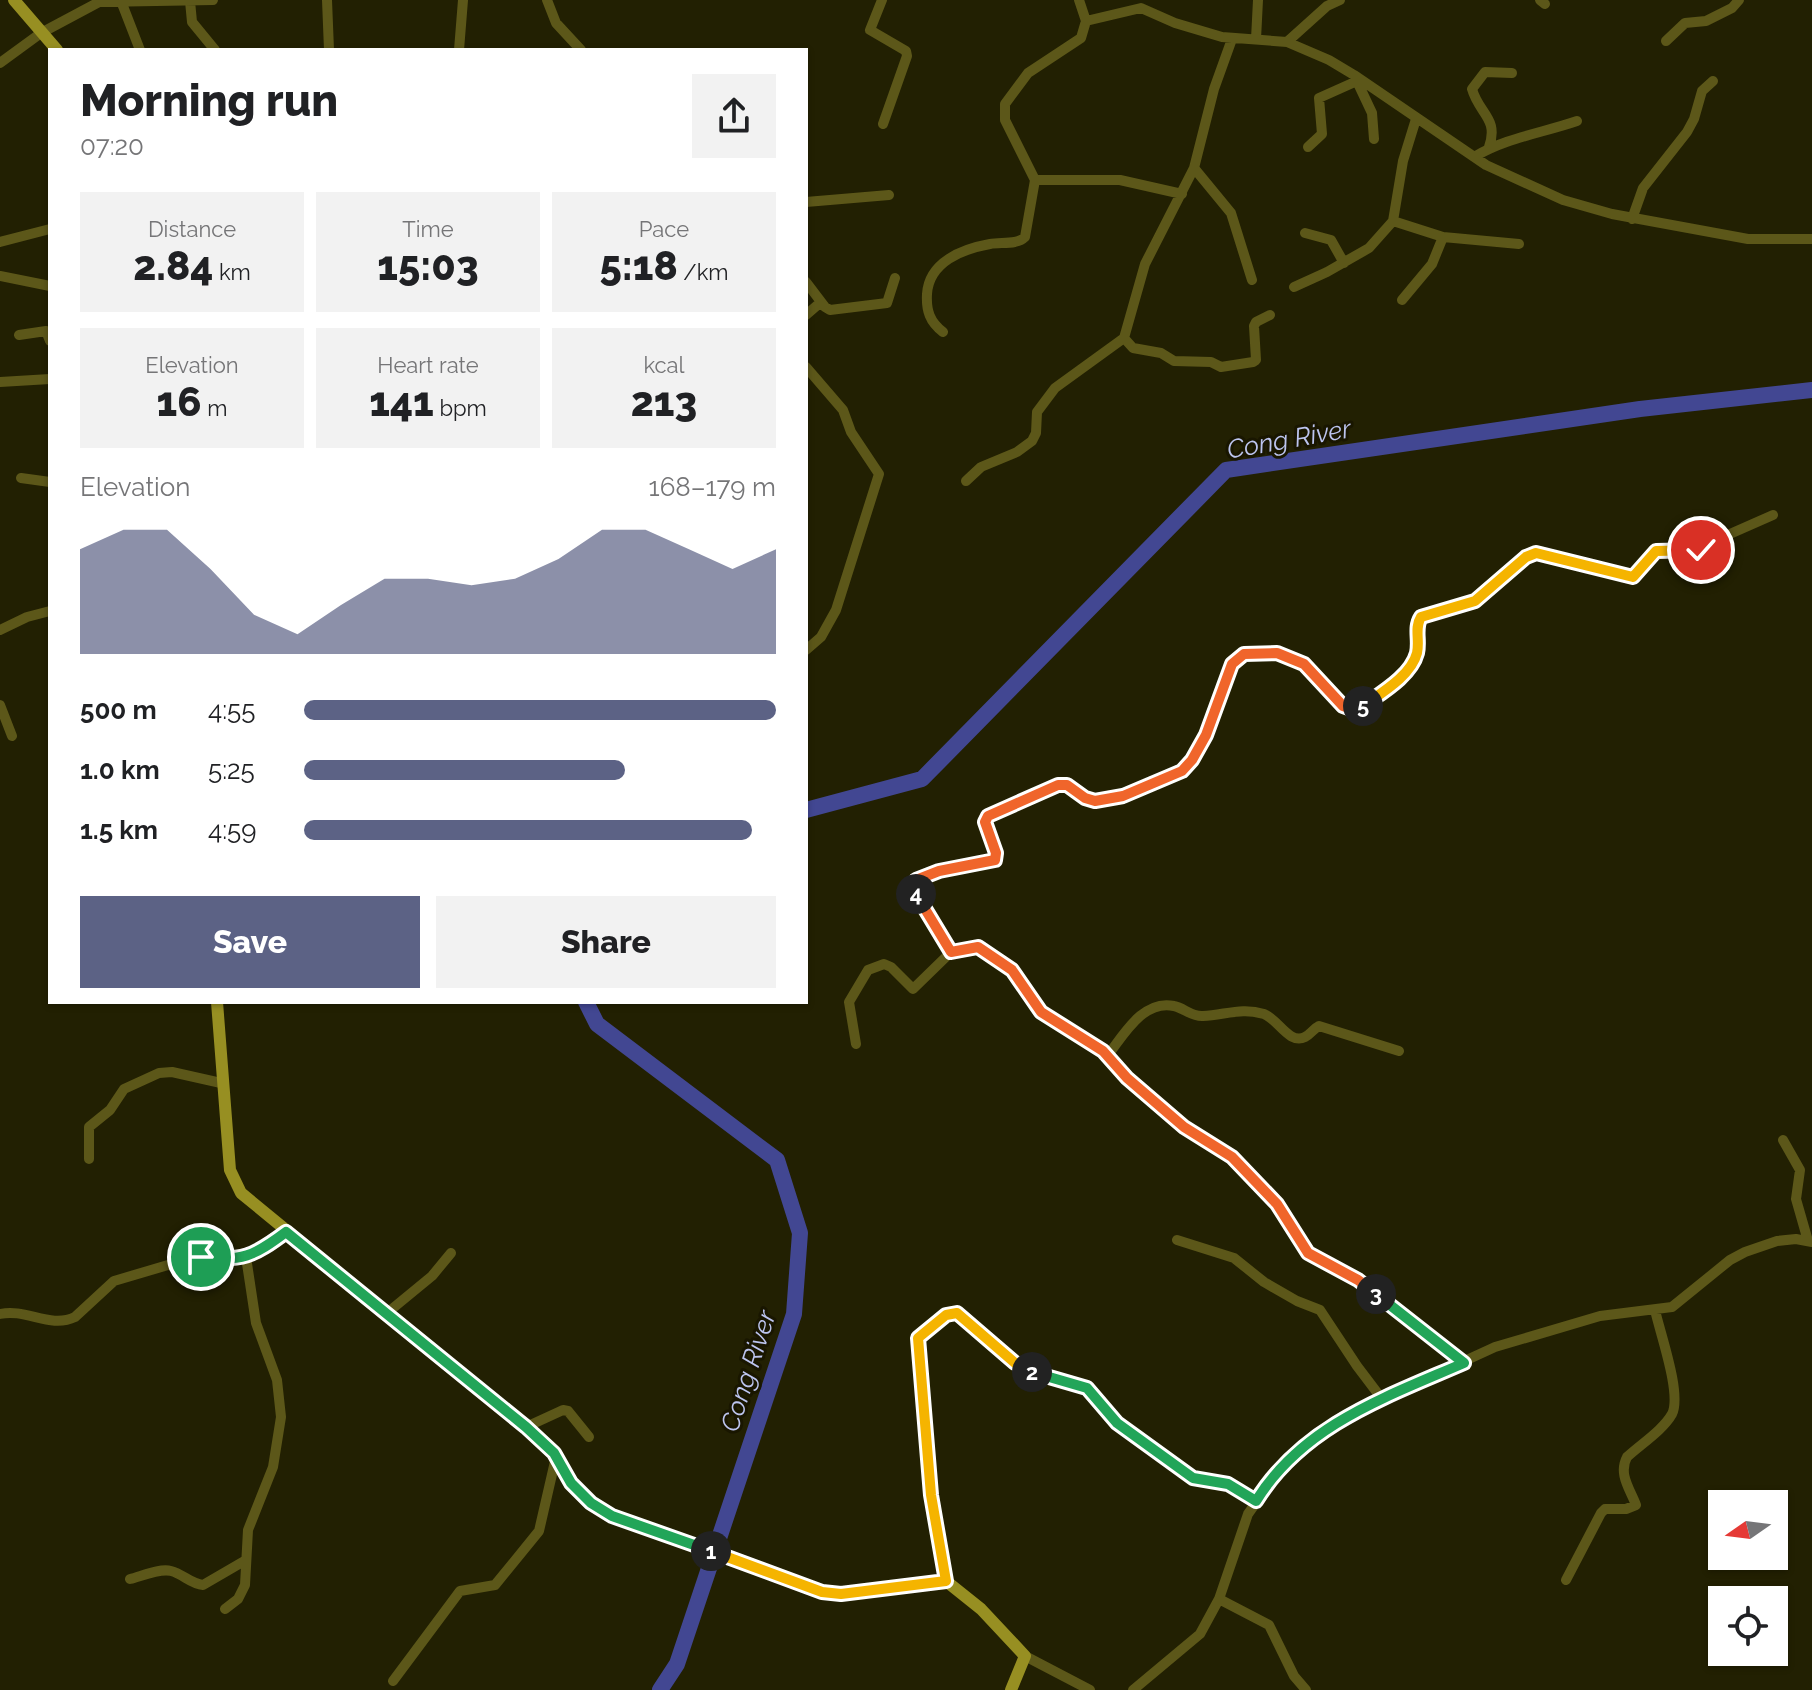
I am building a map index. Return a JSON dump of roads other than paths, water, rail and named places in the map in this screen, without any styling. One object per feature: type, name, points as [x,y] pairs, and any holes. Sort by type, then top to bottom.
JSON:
[{"type":"main road","points":[[14,0],[55,48]]},
{"type":"main road","points":[[217,1004],[221,1083],[230,1170],[235,1185],[286,1232],[526,1427],[556,1457],[571,1483],[591,1503],[612,1516],[822,1592],[841,1594],[946,1581],[981,1609],[1025,1656],[1011,1690]]},
{"type":"street","points":[[0,63],[41,33],[99,2],[213,0]]},
{"type":"street","points":[[327,0],[329,48]]},
{"type":"street","points":[[459,48],[463,0]]},
{"type":"street","points":[[547,0],[556,23],[579,48]]},
{"type":"street","points":[[882,0],[870,30],[906,51],[907,56],[883,124]]},
{"type":"street","points":[[943,332],[932,323],[927,303],[930,279],[935,270],[952,256],[970,249],[1023,240],[1035,180],[1005,120],[1005,104],[1028,73],[1081,38],[1086,21],[1079,0]]},
{"type":"street","points":[[1256,39],[1258,0]]},
{"type":"street","points":[[1287,42],[1327,6],[1340,0]]},
{"type":"street","points":[[1666,41],[1685,23],[1706,21],[1732,8],[1739,0]]},
{"type":"street","points":[[121,1],[139,48]]},
{"type":"street","points":[[190,1],[192,22],[213,48]]},
{"type":"street","points":[[1086,21],[1141,8],[1188,27],[1232,39],[1287,42],[1329,60],[1474,157],[1563,200],[1632,219],[1748,239],[1812,239]]},
{"type":"street","points":[[966,481],[981,467],[1012,455],[1032,441],[1036,433],[1037,412],[1055,388],[1124,338],[1145,264],[1194,168],[1214,89],[1232,39]]},
{"type":"street","points":[[1489,147],[1493,138],[1491,122],[1472,89],[1485,72],[1512,73]]},
{"type":"street","points":[[1356,78],[1372,113],[1374,139]]},
{"type":"street","points":[[1308,147],[1322,134],[1319,98],[1356,78]]},
{"type":"street","points":[[1632,219],[1643,188],[1687,132],[1702,91],[1713,81]]},
{"type":"street","points":[[1294,287],[1344,263],[1376,243],[1393,221],[1403,161],[1416,119]]},
{"type":"street","points":[[1474,157],[1489,147],[1577,121]]},
{"type":"street","points":[[1194,168],[1231,213],[1252,280]]},
{"type":"street","points":[[1035,180],[1120,180],[1182,194]]},
{"type":"street","points":[[808,202],[889,195]]},
{"type":"street","points":[[1393,221],[1443,237],[1519,244]]},
{"type":"street","points":[[0,242],[48,230]]},
{"type":"street","points":[[1305,233],[1331,240],[1344,263]]},
{"type":"street","points":[[1402,300],[1432,264],[1443,237]]},
{"type":"street","points":[[0,276],[48,286]]},
{"type":"street","points":[[808,285],[825,307],[835,310],[883,305],[889,300],[895,278]]},
{"type":"street","points":[[808,313],[821,302]]},
{"type":"street","points":[[1124,338],[1133,348],[1161,353],[1174,361],[1211,362],[1221,367],[1253,362],[1256,360],[1254,326],[1270,315]]},
{"type":"street","points":[[19,335],[46,331],[48,336]]},
{"type":"street","points":[[808,369],[843,410],[851,432],[879,474],[836,610],[821,637],[808,648]]},
{"type":"street","points":[[0,382],[48,379]]},
{"type":"street","points":[[21,478],[48,482]]},
{"type":"street","points":[[951,952],[917,898],[913,889],[916,880],[939,871],[995,860],[996,853],[986,818],[1058,785],[1067,785],[1095,801],[1123,796],[1182,771],[1206,735],[1232,664],[1244,654],[1277,653],[1304,664],[1343,706],[1360,708],[1411,667],[1418,649],[1417,625],[1421,617],[1480,598],[1526,557],[1536,553],[1633,577],[1656,551],[1707,550],[1714,541],[1773,515]]},
{"type":"street","points":[[0,630],[27,617],[48,612]]},
{"type":"street","points":[[0,705],[12,736]]},
{"type":"street","points":[[856,1044],[850,998],[868,970],[884,964],[913,989],[951,952],[978,947],[1007,965],[1018,976],[1041,1012],[1108,1055],[1127,1078],[1184,1127],[1232,1157],[1277,1204],[1308,1253],[1366,1285],[1398,1314],[1464,1363]]},
{"type":"street","points":[[1108,1055],[1142,1014],[1164,1005],[1200,1016],[1231,1010],[1261,1013],[1296,1039],[1303,1038],[1319,1026],[1399,1051]]},
{"type":"street","points":[[89,1159],[89,1127],[110,1110],[129,1086],[165,1072],[221,1083]]},
{"type":"street","points":[[1133,1690],[1193,1641],[1206,1626],[1219,1599],[1239,1534],[1256,1501],[1282,1466],[1321,1432],[1382,1399],[1495,1347],[1600,1316],[1655,1310],[1681,1301],[1730,1260],[1745,1252],[1777,1241],[1810,1241],[1796,1199],[1800,1170],[1783,1140]]},
{"type":"street","points":[[0,1314],[13,1312],[45,1320],[68,1320],[114,1281],[195,1257],[223,1260],[246,1257],[261,1251],[286,1232]]},
{"type":"street","points":[[1177,1240],[1234,1258],[1264,1282],[1320,1310],[1382,1399]]},
{"type":"street","points":[[387,1313],[422,1286],[451,1253]]},
{"type":"street","points":[[225,1609],[243,1592],[248,1530],[273,1467],[281,1417],[277,1380],[256,1323],[246,1257]]},
{"type":"street","points":[[1566,1580],[1601,1513],[1605,1509],[1626,1509],[1636,1505],[1625,1477],[1624,1463],[1674,1410],[1674,1390],[1655,1310]]},
{"type":"street","points":[[946,1581],[931,1495],[917,1343],[918,1338],[952,1313],[957,1313],[1024,1369],[1087,1388],[1117,1423],[1193,1478],[1228,1484],[1256,1501]]},
{"type":"street","points":[[526,1427],[563,1410],[568,1411],[589,1437]]},
{"type":"street","points":[[393,1681],[460,1591],[495,1585],[539,1531],[556,1457]]},
{"type":"street","points":[[130,1579],[166,1570],[203,1585],[246,1560]]},
{"type":"street","points":[[1219,1599],[1269,1625],[1294,1676],[1306,1690]]},
{"type":"street","points":[[1025,1656],[1090,1690]]},
{"type":"waterway","name":"Cong River","points":[[808,809],[922,779],[1226,470],[1640,409],[1812,390]]},
{"type":"waterway","name":"Cong River","points":[[587,1004],[597,1024],[777,1160],[800,1233],[794,1314],[677,1664],[660,1690]]}]
